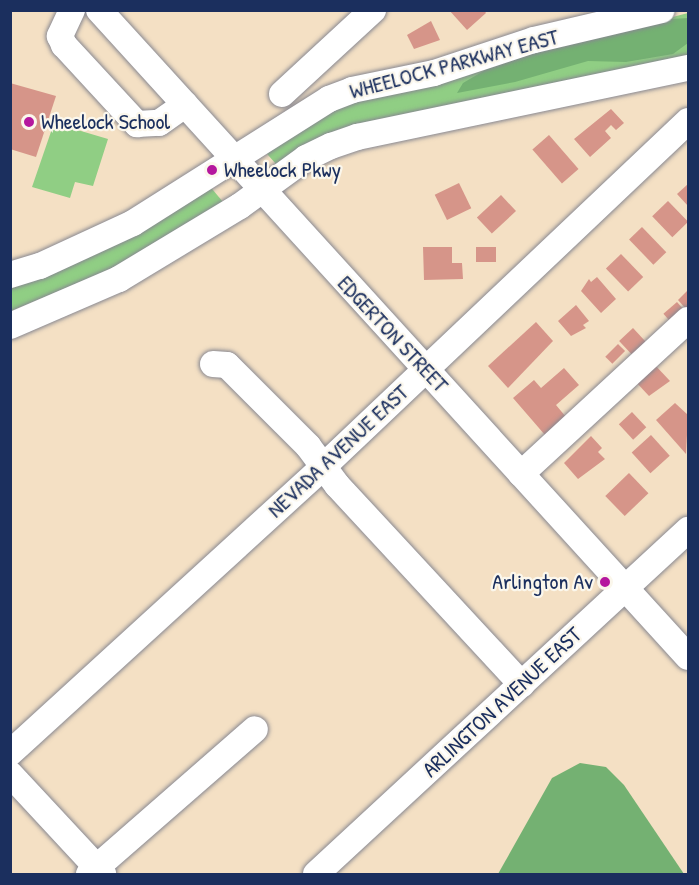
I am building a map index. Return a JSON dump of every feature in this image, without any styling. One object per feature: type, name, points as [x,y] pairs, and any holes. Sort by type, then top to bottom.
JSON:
[{"type":"street","points":[[72,10],[60,36],[63,45],[137,124],[159,123],[185,105]]},
{"type":"street","name":"EDGERTON STREET","points":[[99,10],[232,157],[271,182],[426,370],[688,657]]},
{"type":"street","points":[[282,94],[373,10]]},
{"type":"street","name":"WHEELOCK PARKWAY EAST","points":[[232,157],[258,144],[313,107],[352,90],[434,73],[604,18],[662,10]]},
{"type":"street","name":"WHEELOCK PARKWAY EAST","points":[[10,326],[119,279],[306,158],[357,137],[688,68]]},
{"type":"street","name":"NEVADA AVENUE EAST","points":[[10,753],[325,465],[688,121]]},
{"type":"street","points":[[10,275],[40,266],[133,223],[232,157]]},
{"type":"street","points":[[521,474],[688,320]]},
{"type":"street","points":[[213,364],[222,363],[236,372],[325,465],[337,485],[522,684]]},
{"type":"street","name":"ARLINGTON AVENUE EAST","points":[[316,874],[688,530]]},
{"type":"street","points":[[10,774],[96,872],[255,729]]},
{"type":"green space","points":[[688,13],[688,55],[316,142],[276,164],[260,146],[312,111]]},
{"type":"green space","points":[[688,18],[688,43],[673,54],[626,62],[588,61],[515,82],[457,93],[463,83],[504,59],[656,20]]},
{"type":"green space","points":[[54,123],[108,139],[93,186],[75,182],[70,198],[32,187]]},
{"type":"green space","points":[[208,184],[223,202],[119,266],[11,311],[11,280]]},
{"type":"green space","points":[[580,763],[606,767],[624,785],[684,874],[498,874],[552,778]]},
{"type":"building","points":[[449,10],[484,10],[486,13],[467,30]]},
{"type":"building","points":[[431,21],[440,40],[414,49],[407,35]]},
{"type":"building","name":"Wheelock School","points":[[10,83],[56,96],[36,157],[10,149]]},
{"type":"building","points":[[611,109],[624,123],[616,130],[611,125],[605,131],[611,138],[590,157],[574,139]]},
{"type":"building","points":[[549,135],[579,169],[562,183],[532,149]]},
{"type":"building","points":[[459,183],[471,208],[447,220],[435,195]]},
{"type":"building","points":[[688,184],[688,206],[677,194]]},
{"type":"building","points":[[501,195],[516,211],[492,234],[477,218]]},
{"type":"building","points":[[668,201],[688,222],[672,237],[652,216]]},
{"type":"building","points":[[642,227],[666,252],[653,265],[629,240]]},
{"type":"building","points":[[423,247],[452,247],[452,263],[462,263],[463,279],[424,280]]},
{"type":"building","points":[[476,247],[496,247],[496,262],[476,262]]},
{"type":"building","points":[[621,254],[643,277],[628,292],[606,269]]},
{"type":"building","points":[[597,277],[616,299],[601,313],[581,291],[589,279],[591,282]]},
{"type":"building","points":[[688,290],[688,307],[686,309],[678,300]]},
{"type":"building","points":[[677,302],[684,310],[671,322],[663,314]]},
{"type":"building","points":[[576,305],[589,321],[583,325],[586,328],[571,336],[558,321]]},
{"type":"building","points":[[536,322],[553,341],[508,388],[488,366]]},
{"type":"building","points":[[633,328],[646,342],[632,355],[619,341]]},
{"type":"building","points":[[618,344],[625,351],[612,364],[605,357]]},
{"type":"building","points":[[654,364],[670,381],[649,396],[635,381]]},
{"type":"building","points":[[564,368],[579,385],[556,405],[566,417],[545,435],[513,398],[534,380],[541,388]]},
{"type":"building","points":[[675,403],[688,415],[686,454],[656,420]]},
{"type":"building","points":[[632,412],[646,427],[633,440],[619,424]]},
{"type":"building","points":[[651,435],[670,456],[650,473],[632,452]]},
{"type":"building","points":[[591,436],[602,448],[598,452],[605,459],[578,479],[564,463]]},
{"type":"building","points":[[629,473],[648,493],[625,516],[605,496]]},
{"type":"place","name":"Wheelock School","points":[[29,122]]},
{"type":"place","name":"Wheelock Pkwy","points":[[212,170]]},
{"type":"place","name":"Arlington Av","points":[[605,582]]}]
